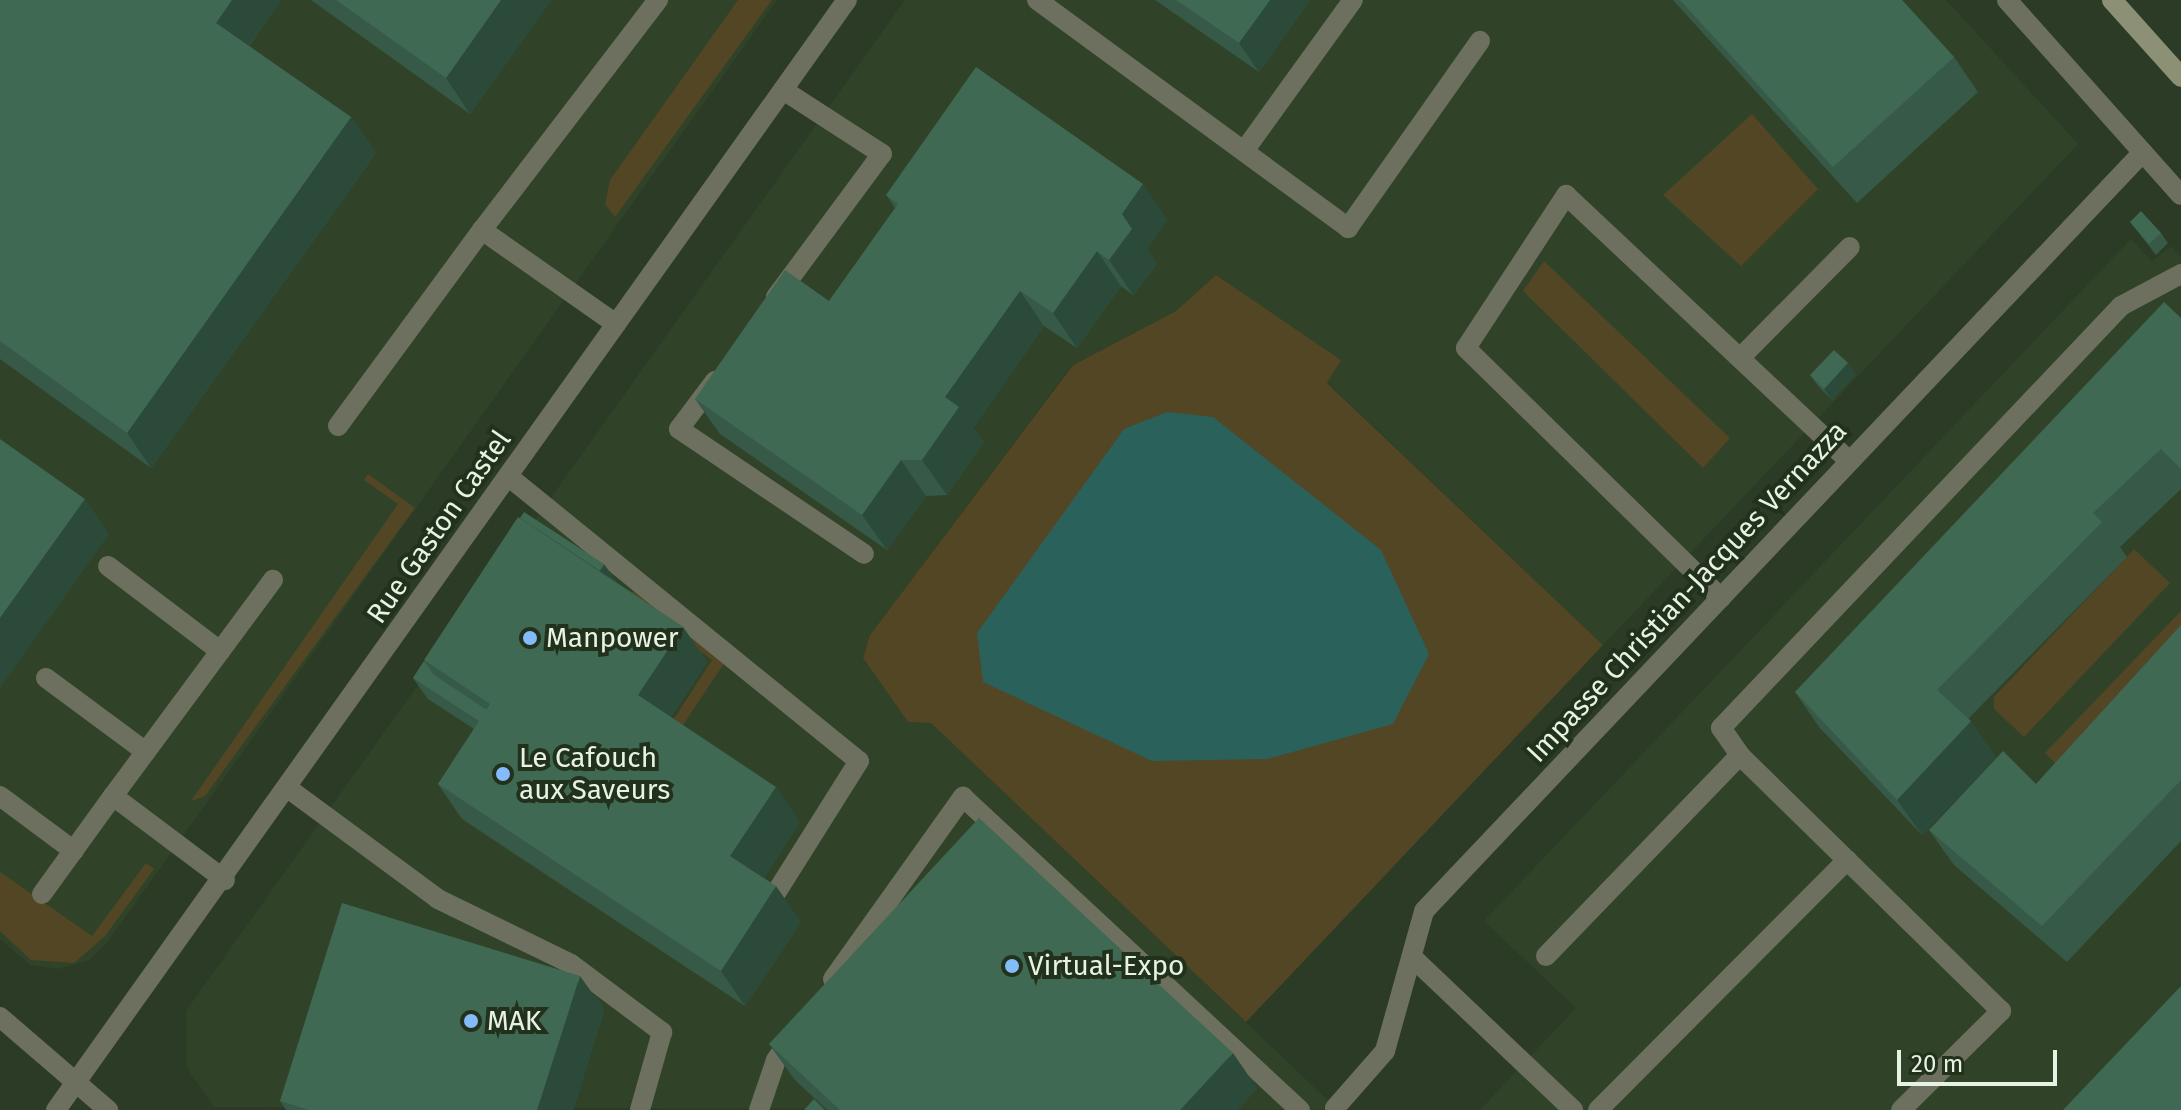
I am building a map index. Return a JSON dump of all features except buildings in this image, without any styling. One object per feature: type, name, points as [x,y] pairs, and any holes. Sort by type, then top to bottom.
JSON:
[{"type":"main road","points":[[2112,0],[2181,77]]},
{"type":"street","points":[[338,426],[482,230],[658,0]]},
{"type":"street","name":"Rue Gaston Castel","points":[[56,1110],[73,1082],[225,880],[847,0]]},
{"type":"street","points":[[1037,0],[1348,228],[1480,41]]},
{"type":"street","points":[[1244,151],[1353,0]]},
{"type":"street","points":[[2007,0],[2181,195]]},
{"type":"street","points":[[762,317],[882,154],[783,90]]},
{"type":"street","name":"Impasse Christian-Jacques Vernazza","points":[[1334,1109],[1385,1051],[1424,911],[2143,152]]},
{"type":"street","points":[[1721,598],[1466,348],[1566,195],[1849,461]]},
{"type":"street","points":[[482,230],[616,324]]},
{"type":"street","points":[[1740,358],[1850,247]]},
{"type":"street","points":[[1901,1110],[2001,1011],[1740,755],[1721,728],[2121,306],[2181,274]]},
{"type":"street","points":[[725,367],[679,429],[864,554]]},
{"type":"street","points":[[508,476],[859,761],[777,891]]},
{"type":"street","points":[[108,566],[220,651]]},
{"type":"street","points":[[42,894],[273,580]]},
{"type":"street","points":[[46,678],[146,752]]},
{"type":"street","points":[[1546,956],[1740,755]]},
{"type":"street","points":[[289,789],[438,899],[571,964],[662,1032],[640,1110]]},
{"type":"street","points":[[0,796],[74,851]]},
{"type":"street","points":[[113,796],[225,880]]},
{"type":"street","points":[[759,1110],[776,1060],[963,797],[1300,1110]]},
{"type":"street","points":[[1598,1110],[1847,860]]},
{"type":"street","points":[[1412,957],[1573,1110]]},
{"type":"street","points":[[0,1017],[108,1110]]},
{"type":"shaded area","points":[[0,0],[777,0],[109,940],[89,960],[59,969],[30,965],[0,939]]},
{"type":"shaded area","points":[[738,0],[772,0],[615,217],[605,204],[610,180]]},
{"type":"shaded area","points":[[905,0],[1946,0],[2078,144],[1603,645],[1327,382],[1341,360],[1216,275],[1176,311],[1072,365],[870,635],[863,658],[908,722],[931,723],[1338,1110],[214,1107],[187,1068],[186,1011]]},
{"type":"shaded area","points":[[1752,114],[1818,189],[1741,266],[1663,195]]},
{"type":"shaded area","points":[[2131,239],[2152,261],[2171,246],[2181,257],[2181,1110],[1480,1110],[1576,1008],[1484,921]]},
{"type":"shaded area","points":[[1544,261],[1730,438],[1703,468],[1523,291]]},
{"type":"shaded area","points":[[1216,275],[1341,360],[1327,383],[1603,645],[1246,1022],[931,723],[908,722],[863,658],[870,635],[1073,365],[1176,311]]},
{"type":"shaded area","points":[[368,474],[415,508],[205,796],[191,801],[398,504],[364,480]]},
{"type":"shaded area","points":[[2134,549],[2170,583],[2024,737],[1994,709],[1994,697]]},
{"type":"shaded area","points":[[636,588],[729,656],[679,731],[670,725],[712,660],[627,599]]},
{"type":"shaded area","points":[[2181,611],[2181,680],[2078,786],[2045,753]]},
{"type":"shaded area","points":[[146,863],[154,869],[105,936],[74,963],[31,960],[0,931],[0,872],[92,936]]},
{"type":"water","points":[[1167,412],[1213,417],[1381,550],[1429,654],[1393,724],[1267,759],[1152,761],[983,682],[977,633],[1124,429]]},
{"type":"place","name":"Manpower","points":[[530,638]]},
{"type":"place","name":"Le Cafouch aux Saveurs","points":[[503,774]]},
{"type":"place","name":"Virtual-Expo","points":[[1012,966]]},
{"type":"place","name":"MAK","points":[[471,1021]]}]
